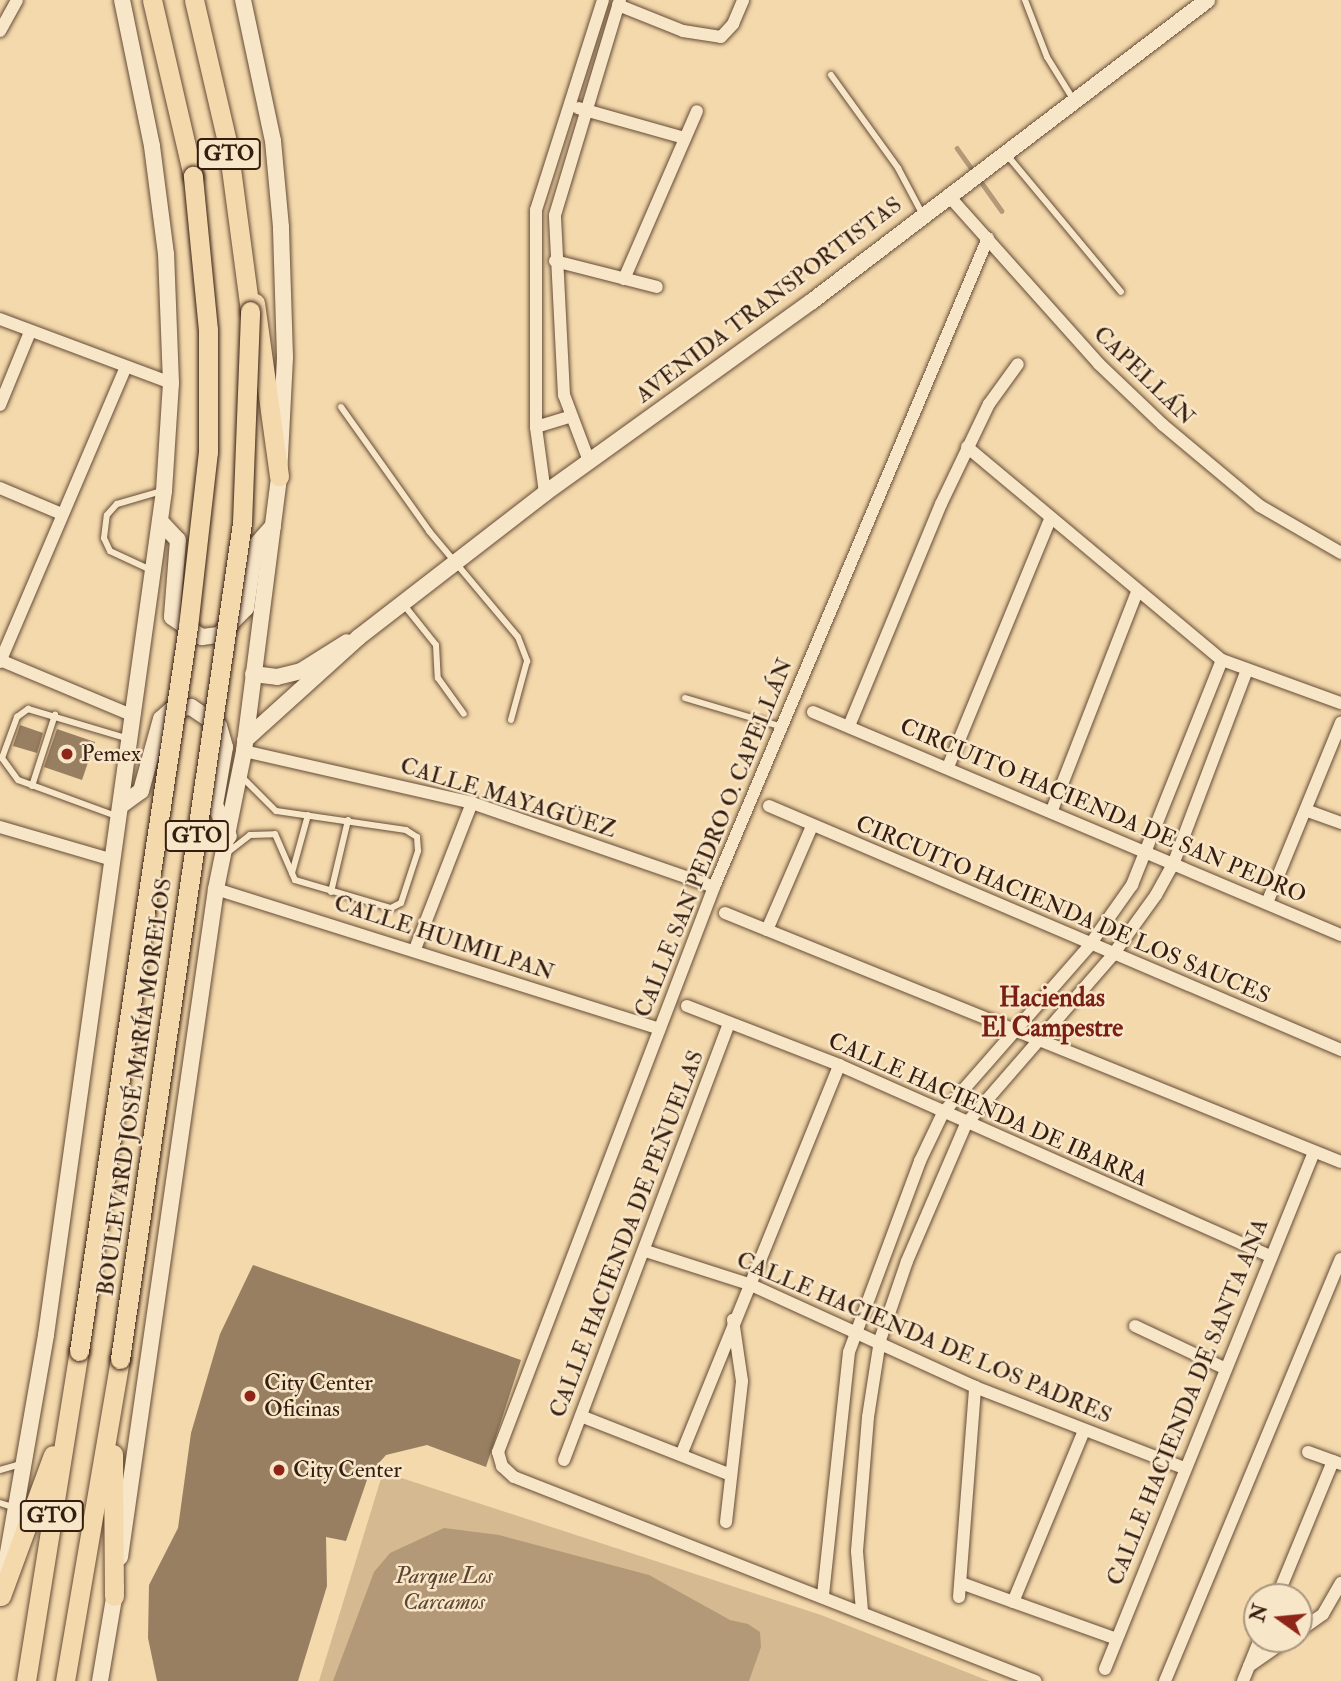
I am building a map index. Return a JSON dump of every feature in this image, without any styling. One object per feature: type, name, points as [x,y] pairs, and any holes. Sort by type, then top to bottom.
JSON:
[{"type":"main road","name":"BOULEVARD JOSÉ MARÍA MORELOS","points":[[26,1681],[79,1351],[188,627],[208,452],[208,330],[193,176],[152,0]]},
{"type":"main road","name":"BOULEVARD JOSÉ MARÍA MORELOS","points":[[65,1681],[120,1359],[242,523],[250,311],[226,134],[194,0]]},
{"type":"main road","points":[[238,226],[258,320],[279,476]]},
{"type":"main road","points":[[113,1403],[114,1596]]},
{"type":"main road","points":[[0,1598],[68,1414]]},
{"type":"street","points":[[0,30],[18,0]]},
{"type":"street","points":[[0,1598],[7,1506],[23,1463],[121,811],[164,491],[171,383],[167,267],[152,146],[122,0]]},
{"type":"street","points":[[100,1681],[216,889],[226,855],[240,774],[279,476],[285,357],[281,226],[273,141],[243,0]]},
{"type":"street","points":[[545,493],[536,427],[536,210],[603,0]]},
{"type":"street","points":[[589,461],[571,416],[562,368],[555,261],[558,197],[619,3],[683,31],[721,37],[733,24],[743,0]]},
{"type":"street","name":"AVENIDA TRANSPORTISTAS","points":[[244,746],[359,637],[545,493],[923,215],[982,167],[1207,0]]},
{"type":"street","points":[[568,106],[685,138]]},
{"type":"street","points":[[624,279],[697,111]]},
{"type":"street","name":"CAPELLÁN","points":[[953,191],[988,237],[1099,363],[1163,425],[1251,499],[1341,553]]},
{"type":"street","name":"CALLE SAN PEDRO O. CAPELLÁN","points":[[823,1595],[514,1476],[500,1462],[506,1426],[715,887],[988,237]]},
{"type":"street","points":[[555,261],[657,287]]},
{"type":"street","points":[[0,319],[171,383]]},
{"type":"street","points":[[0,405],[30,332]]},
{"type":"street","points":[[849,726],[967,447],[989,404],[1018,364]]},
{"type":"street","points":[[127,367],[0,661],[134,716]]},
{"type":"street","points":[[536,427],[571,416]]},
{"type":"street","points":[[967,447],[1050,520],[1222,660],[1341,703]]},
{"type":"street","points":[[0,488],[62,514]]},
{"type":"street","points":[[948,767],[1050,520]]},
{"type":"street","points":[[160,521],[178,540],[172,617],[202,637],[219,635],[246,608],[255,546],[272,526]]},
{"type":"street","points":[[1052,810],[1137,592]]},
{"type":"street","name":"AVENIDA TRANSPORTISTAS","points":[[253,674],[278,677],[301,671],[359,637]]},
{"type":"street","points":[[1035,1681],[823,1595],[846,1370],[856,1331],[943,1113],[1012,1030],[1089,946],[1149,851],[1222,660]]},
{"type":"street","points":[[862,1611],[857,1552],[880,1340],[907,1261],[966,1124],[1112,956],[1174,862],[1247,670]]},
{"type":"street","points":[[121,811],[141,792],[161,719],[171,710],[191,707],[219,726],[225,747],[215,805],[229,836]]},
{"type":"street","name":"CIRCUITO HACIENDA DE SAN PEDRO","points":[[813,712],[1052,810],[1341,935]]},
{"type":"street","points":[[1267,903],[1308,811],[1341,723]]},
{"type":"street","name":"CALLE MAYAGÜEZ","points":[[244,746],[472,803],[715,887]]},
{"type":"street","points":[[415,949],[472,803]]},
{"type":"street","name":"CIRCUITO HACIENDA DE LOS SAUCES","points":[[769,806],[1112,956],[1341,1050]]},
{"type":"street","points":[[1308,811],[1341,823]]},
{"type":"street","points":[[767,930],[812,826]]},
{"type":"street","points":[[0,827],[113,860]]},
{"type":"street","name":"CALLE HUIMILPAN","points":[[216,889],[415,949],[659,1029]]},
{"type":"street","points":[[725,912],[1341,1162]]},
{"type":"street","name":"CALLE HACIENDA DE IBARRA","points":[[687,1006],[839,1065],[966,1124],[1270,1256]]},
{"type":"street","name":"CALLE HACIENDA DE PEÑUELAS","points":[[564,1460],[646,1251],[729,1024]]},
{"type":"street","points":[[681,1455],[733,1320],[839,1065]]},
{"type":"street","name":"CALLE HACIENDA DE SANTA ANA","points":[[1105,1669],[1114,1638],[1314,1152]]},
{"type":"street","name":"CALLE HACIENDA DE LOS PADRES","points":[[646,1251],[748,1284],[880,1340],[975,1387],[1184,1468]]},
{"type":"street","points":[[1165,1681],[1341,1259]]},
{"type":"street","points":[[726,1522],[742,1381],[733,1320]]},
{"type":"street","points":[[1135,1326],[1224,1368]]},
{"type":"street","points":[[959,1597],[975,1387]]},
{"type":"street","points":[[581,1416],[731,1475]]},
{"type":"street","points":[[1013,1602],[1084,1431]]},
{"type":"street","points":[[1283,1583],[1337,1462],[1308,1452]]},
{"type":"street","points":[[961,1583],[1114,1638]]},
{"type":"street","points":[[1313,1621],[1323,1614],[1341,1583]]},
{"type":"street","points":[[1243,1681],[1254,1653]]},
{"type":"street","points":[[1249,1666],[1268,1653]]},
{"type":"lane","points":[[1025,0],[1047,57],[1073,99]]},
{"type":"lane","points":[[831,75],[898,168],[923,215]]},
{"type":"lane","points":[[1004,151],[1121,292]]},
{"type":"lane","points":[[341,407],[429,531],[458,562],[524,649],[526,676],[511,720]]},
{"type":"lane","points":[[155,572],[110,551],[104,538],[107,515],[117,504],[164,491]]},
{"type":"lane","points":[[402,604],[436,645],[438,678],[464,714]]},
{"type":"lane","points":[[685,698],[782,727]]},
{"type":"lane","points":[[121,811],[32,786],[8,773],[5,750],[21,711],[55,715],[131,740]]},
{"type":"lane","points":[[32,786],[55,715]]},
{"type":"lane","points":[[240,774],[269,807],[413,834],[418,843],[416,860],[397,907],[331,891],[291,874]]},
{"type":"lane","points":[[291,874],[308,815]]},
{"type":"lane","points":[[331,891],[348,820]]},
{"type":"lane","points":[[226,855],[250,835],[275,834],[283,843],[291,874]]},
{"type":"lane","points":[[0,1470],[23,1463]]},
{"type":"green space","name":"Parque Los Carcamos","points":[[383,1472],[821,1615],[989,1681],[319,1681]]},
{"type":"shaded area","name":"Parque Los Carcamos","points":[[444,1528],[499,1535],[649,1575],[730,1620],[748,1624],[760,1632],[761,1647],[749,1681],[333,1681],[374,1572],[390,1553]]},
{"type":"building","points":[[20,725],[43,733],[37,753],[13,746]]},
{"type":"building","name":"Pemex","points":[[57,729],[95,742],[82,780],[44,767]]},
{"type":"building","name":"City Center","points":[[253,1265],[521,1360],[486,1467],[427,1445],[386,1455],[369,1474],[346,1541],[326,1537],[327,1586],[298,1681],[157,1681],[148,1638],[149,1585],[178,1528],[191,1433],[220,1334]]},
{"type":"waterway","points":[[957,148],[1002,211]]},
{"type":"place","name":"Pemex","points":[[67,754]]},
{"type":"place","name":"City Center Oficinas","points":[[250,1396]]},
{"type":"place","name":"City Center","points":[[279,1470]]},
{"type":"district","name":"Haciendas El Campestre","points":[[1052,1014]]}]
